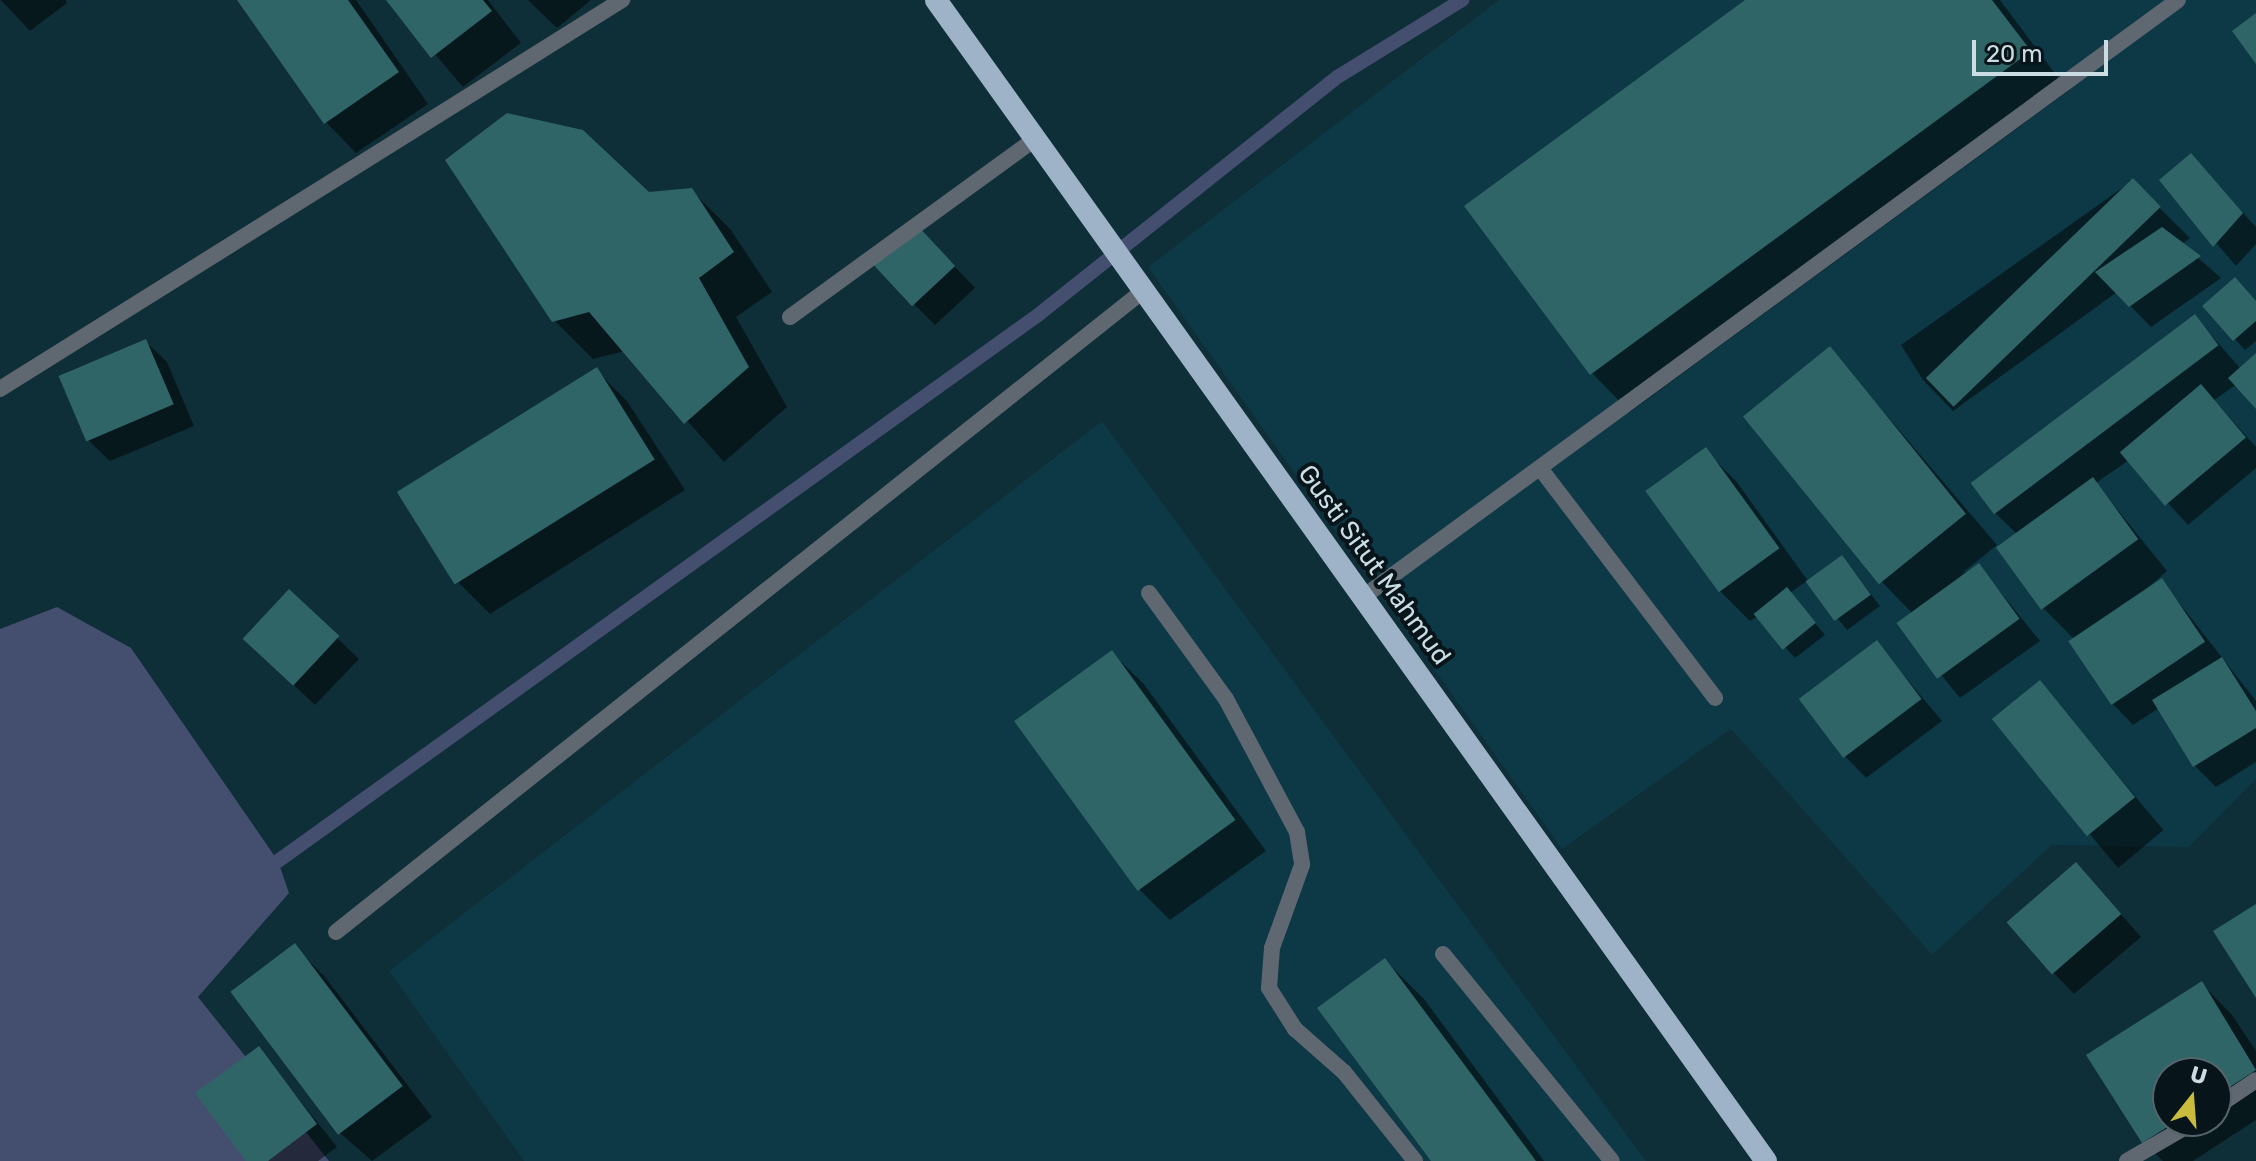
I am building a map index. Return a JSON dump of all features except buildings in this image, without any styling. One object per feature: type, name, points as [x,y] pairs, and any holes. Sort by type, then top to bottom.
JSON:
[{"type":"highway","name":"Gusti Situt Mahmud","points":[[936,0],[1766,1161]]},
{"type":"street","points":[[0,389],[622,0]]},
{"type":"street","points":[[1363,597],[2178,0]]},
{"type":"street","points":[[790,317],[1035,139]]},
{"type":"street","points":[[336,932],[1143,291]]},
{"type":"street","points":[[1540,468],[1715,698]]},
{"type":"street","points":[[1149,593],[1226,699],[1297,832],[1302,865],[1272,948],[1269,988],[1295,1029],[1344,1072],[1415,1161]]},
{"type":"street","points":[[1443,954],[1612,1161]]},
{"type":"street","points":[[2232,1096],[2256,1080]]},
{"type":"street","points":[[2127,1161],[2168,1137]]},
{"type":"shaded area","points":[[1499,0],[2256,0],[2256,779],[2189,847],[2052,845],[1932,955],[1731,729],[1562,849],[1148,267]]},
{"type":"shaded area","points":[[1102,421],[1646,1161],[524,1161],[389,971]]},
{"type":"shaded area","points":[[57,607],[131,648],[278,861],[289,893],[198,997],[329,1161],[0,1161],[0,629]]},
{"type":"waterway","points":[[278,861],[1038,315],[1339,76],[1462,0]]}]
